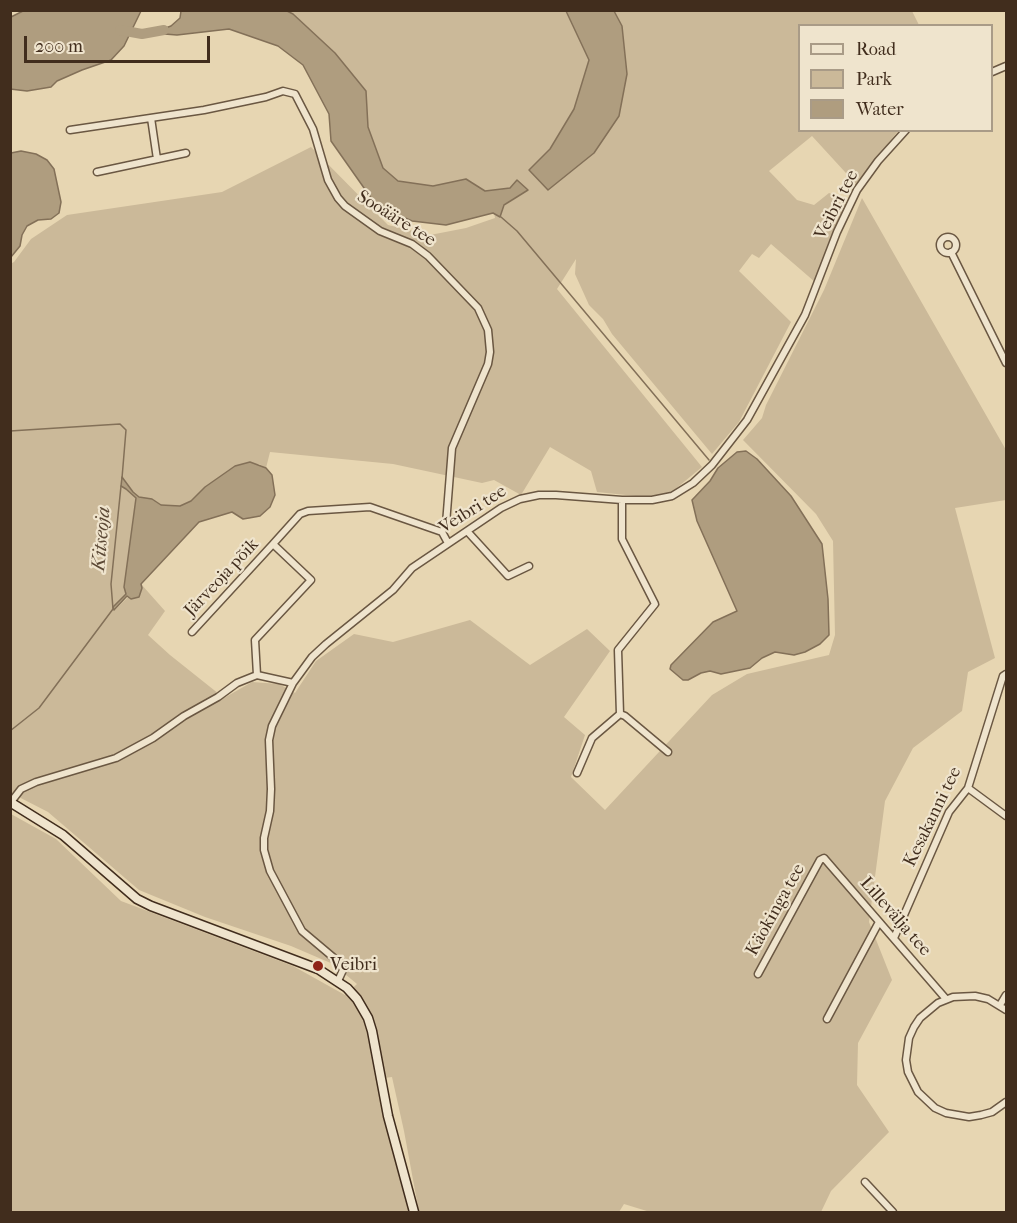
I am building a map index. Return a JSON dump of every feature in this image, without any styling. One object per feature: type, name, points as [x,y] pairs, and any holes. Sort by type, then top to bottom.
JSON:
[{"type":"street","name":"Sooääre tee","points":[[70,130],[204,110],[266,97],[283,91],[295,94],[313,129],[328,180],[338,198],[345,206],[380,231],[419,249],[478,308],[488,330],[490,352],[474,398],[452,448],[446,524],[442,532]]},
{"type":"street","points":[[151,118],[157,159]]},
{"type":"street","name":"Veibri tee","points":[[338,981],[343,970],[340,963],[302,931],[270,871],[264,850],[264,838],[270,811],[269,740],[272,726],[293,683],[312,657],[393,590],[412,568],[520,499],[539,495],[573,495],[622,500],[662,499],[693,483],[712,465],[747,420],[805,315],[837,232],[857,190],[878,161],[904,132]]},
{"type":"street","points":[[97,172],[186,153]]},
{"type":"street","points":[[951,252],[1006,363]]},
{"type":"street","points":[[620,714],[618,650],[655,604],[622,539],[622,500]]},
{"type":"street","name":"Järveoja põik","points":[[192,632],[300,514],[308,511],[370,507],[442,532]]},
{"type":"street","points":[[467,531],[508,576],[529,566]]},
{"type":"street","points":[[442,532],[448,543]]},
{"type":"street","points":[[257,675],[255,640],[310,580],[273,544]]},
{"type":"street","name":"Kesakanni tee","points":[[894,938],[949,812],[968,788],[1006,674]]},
{"type":"street","points":[[293,683],[257,675],[237,683],[153,738],[116,758],[36,782],[21,789],[11,802],[63,835],[137,899],[306,964],[338,981],[357,999],[368,1018],[372,1031],[388,1116],[414,1212]]},
{"type":"street","points":[[620,714],[626,716],[668,752]]},
{"type":"street","points":[[577,773],[592,738],[620,714]]},
{"type":"street","points":[[968,788],[1006,816]]},
{"type":"street","name":"Lillevälja tee","points":[[820,860],[824,858],[946,999]]},
{"type":"street","name":"Käokinga tee","points":[[758,974],[820,860]]},
{"type":"street","points":[[827,1019],[879,922]]},
{"type":"street","points":[[1000,1005],[1006,995]]},
{"type":"street","points":[[1006,1010],[988,999],[975,996],[946,999],[920,1018],[909,1038],[906,1060],[912,1082],[926,1101],[935,1108],[957,1116],[981,1115],[992,1112],[1006,1102]]},
{"type":"street","points":[[865,1182],[893,1212]]},
{"type":"green space","points":[[285,11],[566,11],[589,60],[574,109],[550,149],[530,170],[548,190],[622,26],[614,11],[912,11],[918,24],[798,24],[798,132],[897,132],[856,184],[812,136],[769,171],[797,200],[814,205],[829,193],[847,200],[815,282],[771,244],[759,258],[752,254],[739,271],[791,322],[739,422],[712,454],[612,334],[603,319],[589,305],[575,274],[576,259],[557,289],[702,467],[673,491],[655,498],[597,492],[591,471],[550,447],[521,495],[494,480],[482,483],[393,464],[270,452],[266,468],[259,464],[205,487],[191,501],[180,506],[161,505],[152,499],[139,497],[122,477],[126,489],[136,498],[124,587],[126,594],[113,607],[115,610],[141,584],[165,611],[148,635],[224,698],[252,682],[279,684],[295,693],[316,661],[354,634],[393,642],[470,620],[530,665],[587,629],[610,651],[564,717],[585,735],[571,777],[605,810],[712,695],[747,674],[829,655],[835,635],[833,541],[816,514],[743,440],[762,418],[766,405],[824,290],[862,198],[1006,450],[1006,500],[955,508],[995,658],[968,672],[962,711],[913,748],[885,801],[869,922],[892,980],[858,1043],[857,1085],[889,1132],[831,1191],[821,1212],[650,1212],[624,1204],[619,1212],[419,1212],[392,1077],[376,1079],[409,1212],[11,1212],[11,814],[56,839],[121,901],[293,966],[345,995],[357,984],[333,964],[291,946],[205,917],[139,890],[48,812],[11,793],[10,264],[31,239],[67,215],[222,192],[311,147],[388,225],[430,235],[466,228],[495,218],[494,213],[527,190],[517,180],[510,188],[485,191],[466,179],[433,186],[398,181],[383,168],[368,127],[366,91],[335,53],[293,14]]},
{"type":"water","points":[[25,10],[141,11],[124,46],[111,60],[57,81],[51,87],[27,91],[10,89],[11,17]]},
{"type":"water","points":[[285,10],[293,14],[335,53],[366,91],[368,127],[383,168],[398,181],[433,186],[466,179],[485,191],[510,188],[517,180],[528,190],[504,205],[500,217],[493,213],[446,225],[412,221],[376,205],[331,141],[329,114],[303,65],[278,46],[229,29],[177,35],[152,33],[171,26],[180,18],[181,11]]},
{"type":"water","points":[[566,11],[614,11],[622,26],[627,74],[619,116],[594,153],[548,190],[529,170],[550,149],[574,109],[589,60]]},
{"type":"water","points":[[21,151],[36,154],[47,160],[54,169],[61,202],[59,213],[51,219],[38,220],[27,226],[20,246],[11,257],[11,153]]},
{"type":"water","points":[[746,451],[757,459],[791,496],[822,544],[829,635],[820,644],[805,652],[794,655],[775,652],[762,658],[750,668],[721,674],[710,671],[683,680],[670,669],[671,665],[713,622],[737,611],[697,521],[692,500],[710,481],[718,468],[737,452]]},
{"type":"water","points":[[250,462],[266,468],[272,475],[275,495],[270,507],[260,516],[243,519],[232,512],[199,522],[141,584],[139,597],[131,599],[127,596],[114,610],[113,607],[126,594],[124,587],[136,498],[121,486],[122,477],[139,497],[152,499],[161,505],[180,506],[191,501],[205,487],[235,466]]},
{"type":"waterway","points":[[120,30],[142,34],[164,30]]},
{"type":"waterway","points":[[501,217],[517,231],[709,460]]},
{"type":"waterway","name":"Kitseoja","points":[[10,431],[120,424],[126,430],[122,478]]},
{"type":"waterway","name":"Kitseoja","points":[[10,731],[39,708],[113,609],[111,584],[121,486]]},
{"type":"place","name":"Veibri","points":[[318,966]]}]
